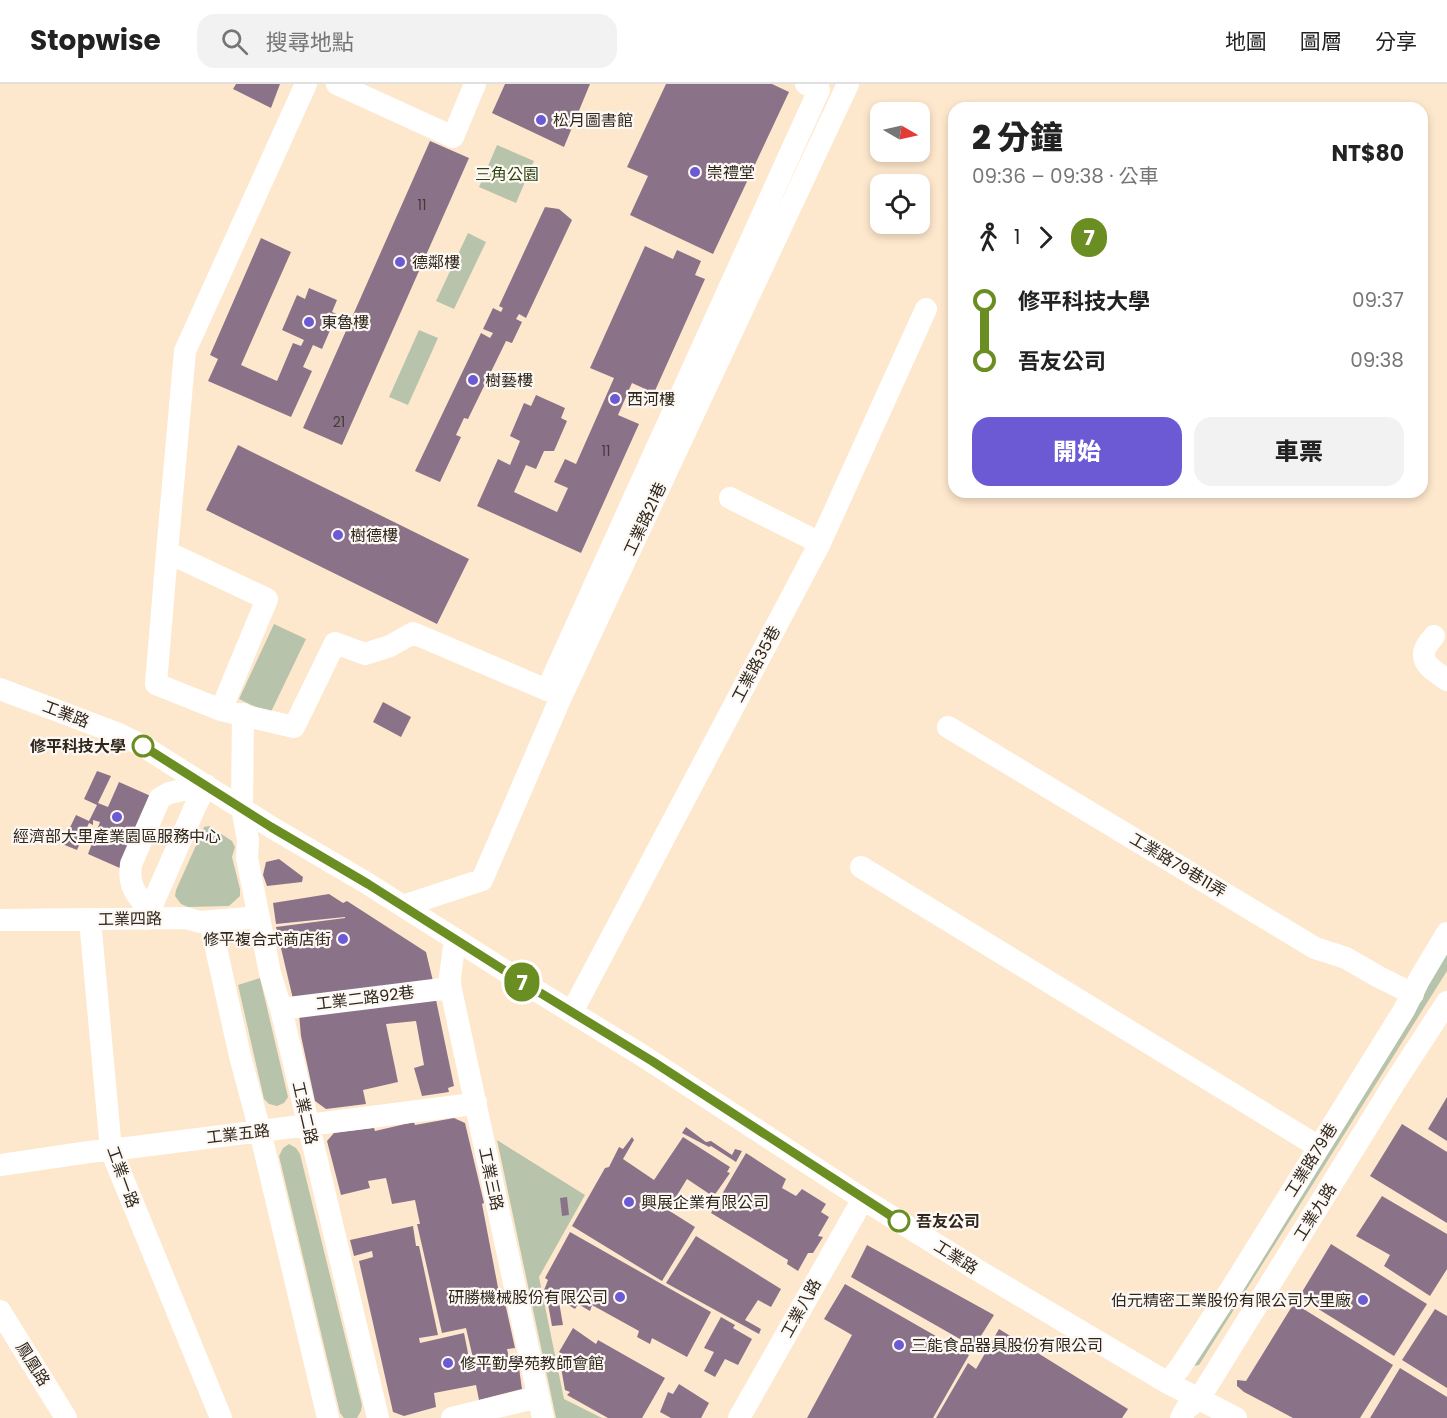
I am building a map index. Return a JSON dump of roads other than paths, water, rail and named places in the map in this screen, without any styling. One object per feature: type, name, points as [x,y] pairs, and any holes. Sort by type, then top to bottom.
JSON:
[{"type":"street","points":[[306,84],[185,351],[156,684],[232,712],[294,727],[335,643],[365,654],[390,646],[413,633],[554,693],[819,90],[806,84]]},
{"type":"street","points":[[337,84],[453,137],[475,84]]},
{"type":"street","name":"工業路21巷","points":[[403,906],[482,880],[554,693],[848,84]]},
{"type":"street","name":"工業路35巷","points":[[572,1012],[820,543],[926,309]]},
{"type":"street","points":[[730,498],[820,543]]},
{"type":"street","points":[[166,552],[267,599],[232,712]]},
{"type":"street","points":[[1434,636],[1424,653],[1425,660],[1447,680]]},
{"type":"street","name":"工業路","points":[[0,689],[119,734],[143,746],[672,1074],[863,1199],[984,1274],[1168,1383],[1236,1418]]},
{"type":"street","name":"工業二路","points":[[232,712],[242,808],[248,840],[247,858],[270,973],[378,1418]]},
{"type":"street","name":"工業路79巷11弄","points":[[948,727],[1315,948],[1346,958],[1413,994]]},
{"type":"street","points":[[147,915],[206,785]]},
{"type":"street","points":[[147,915],[131,887],[131,864],[160,798],[169,793],[206,785]]},
{"type":"street","points":[[861,867],[1319,1147]]},
{"type":"street","name":"工業四路","points":[[0,920],[90,920],[147,915],[186,918],[200,922],[259,917]]},
{"type":"street","name":"工業一路","points":[[90,920],[111,1150],[221,1418]]},
{"type":"street","points":[[210,921],[240,1056],[328,1418]]},
{"type":"street","name":"工業路79巷","points":[[1168,1383],[1233,1286],[1413,994],[1447,933]]},
{"type":"street","name":"工業三路","points":[[455,939],[450,988],[541,1408]]},
{"type":"street","name":"工業二路92巷","points":[[280,1009],[450,988]]},
{"type":"street","name":"工業九路","points":[[1180,1418],[1186,1409],[1199,1399],[1447,1002]]},
{"type":"street","name":"工業五路","points":[[0,1165],[476,1102]]},
{"type":"street","name":"工業八路","points":[[739,1418],[863,1199]]},
{"type":"street","name":"鳳凰路","points":[[0,1311],[66,1418]]},
{"type":"street","points":[[452,1418],[541,1408]]},
{"type":"place","name":"松月圖書館","points":[[541,120]]},
{"type":"place","name":"崇禮堂","points":[[695,172]]},
{"type":"place","name":"德鄰樓","points":[[400,262]]},
{"type":"place","name":"東魯樓","points":[[309,322]]},
{"type":"place","name":"樹藝樓","points":[[473,380]]},
{"type":"place","name":"西河樓","points":[[615,399]]},
{"type":"place","name":"樹德樓","points":[[338,535]]},
{"type":"place","name":"修平科技大學","points":[[143,746]]},
{"type":"place","name":"經濟部大里產業園區服務中心","points":[[117,817]]},
{"type":"place","name":"修平複合式商店街","points":[[343,939]]},
{"type":"place","name":"興展企業有限公司","points":[[629,1202]]},
{"type":"place","name":"吾友公司","points":[[899,1221]]},
{"type":"place","name":"研勝機械股份有限公司","points":[[620,1297]]},
{"type":"place","name":"伯元精密工業股份有限公司大里廠","points":[[1363,1300]]},
{"type":"place","name":"三能食品器具股份有限公司","points":[[899,1345]]},
{"type":"place","name":"修平勤學苑教師會館","points":[[448,1363]]},
{"type":"park label","name":"三角公園","points":[[507,174]]}]
